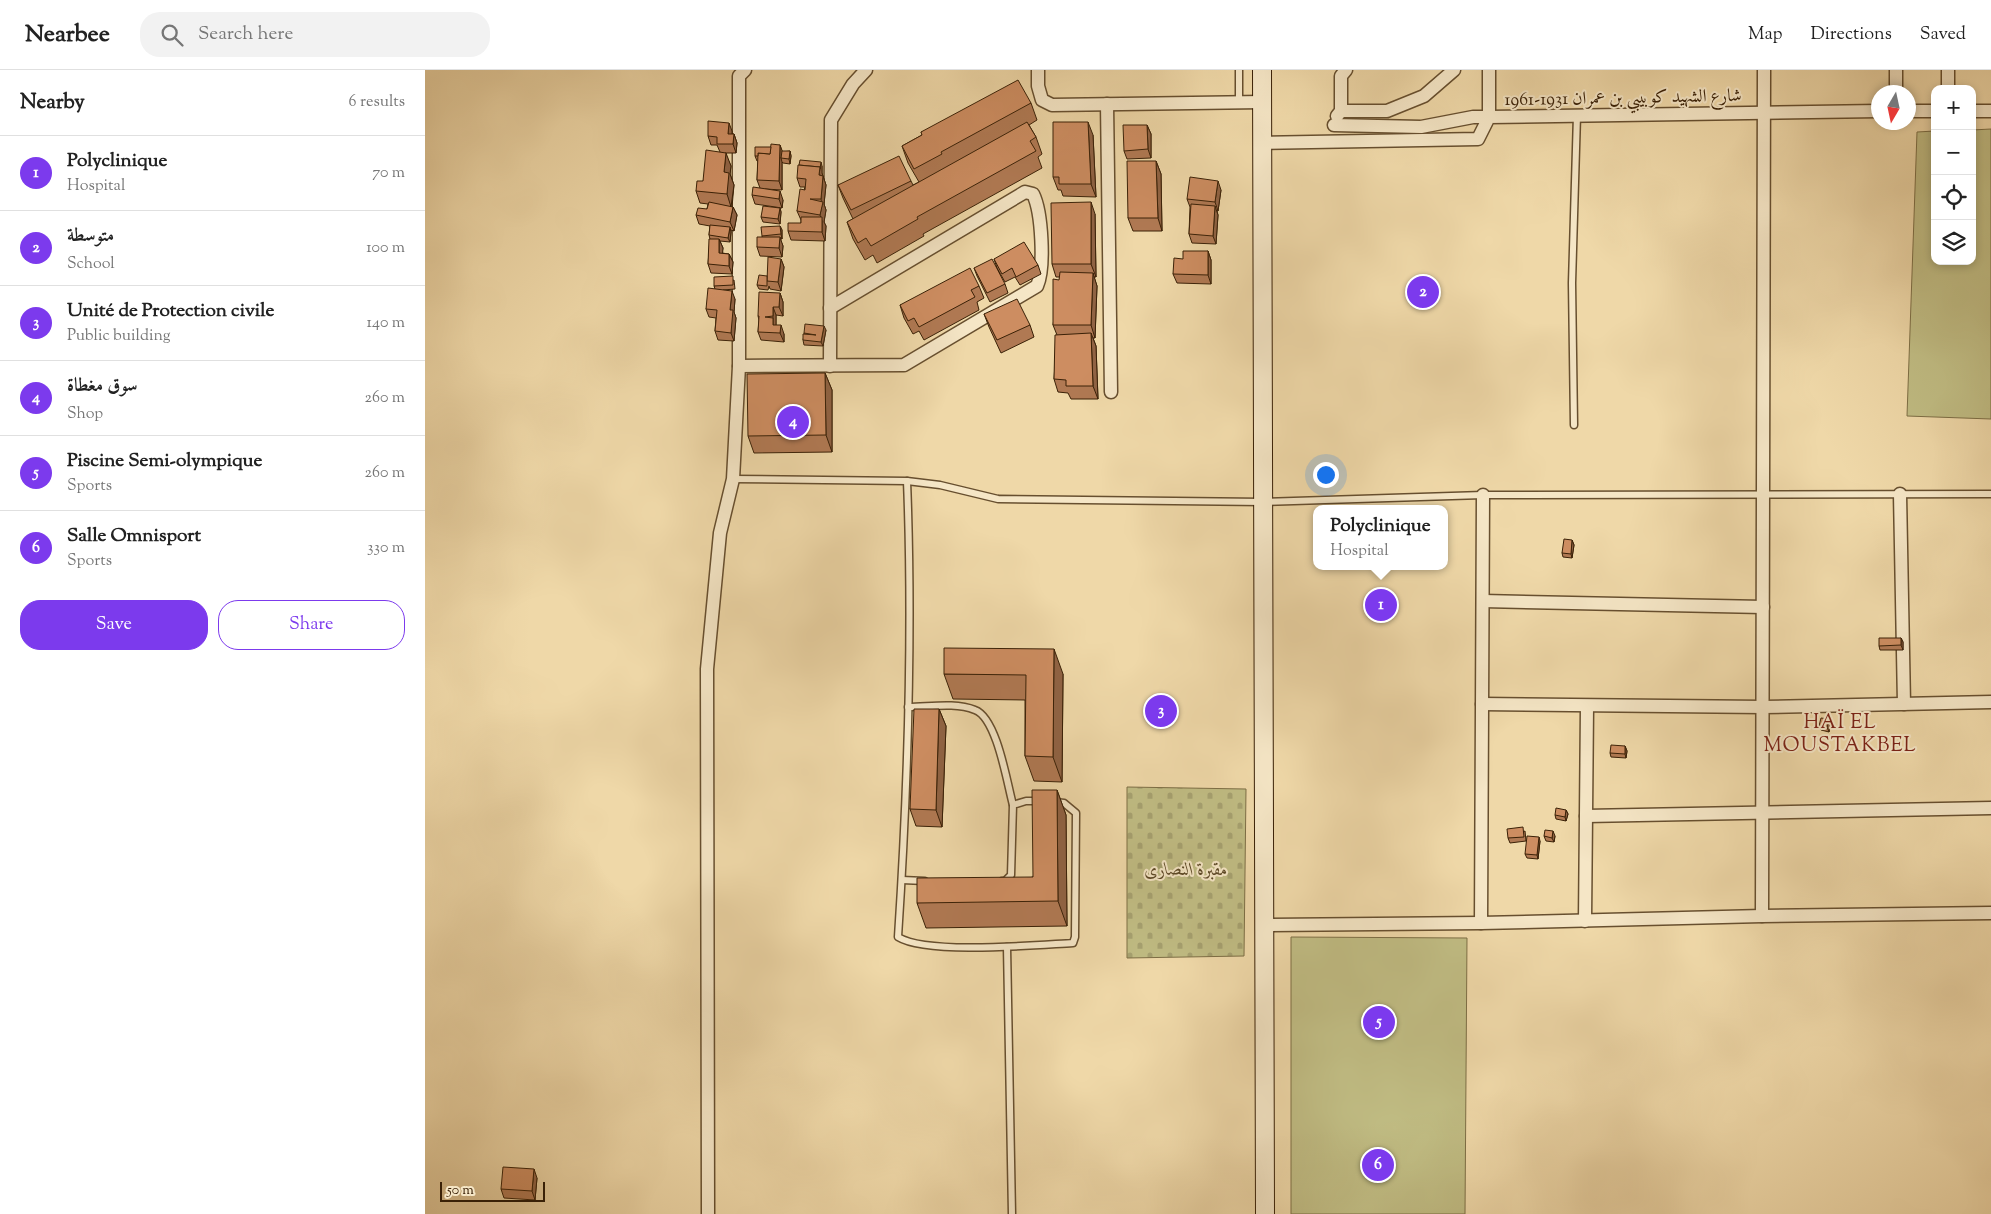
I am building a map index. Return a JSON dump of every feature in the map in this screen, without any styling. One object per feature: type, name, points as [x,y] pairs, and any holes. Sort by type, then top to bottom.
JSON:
[{"type":"main road","points":[[1262,70],[1265,1214]]},
{"type":"street","points":[[708,1214],[707,669],[720,533],[733,479],[739,366],[739,76],[745,70]]},
{"type":"street","points":[[830,366],[831,120],[853,84],[866,70]]},
{"type":"street","points":[[1037,70],[1033,87],[1042,100],[1053,104],[1261,102]]},
{"type":"street","points":[[1341,111],[1387,111],[1424,96],[1454,70]]},
{"type":"street","points":[[1334,125],[1421,127],[1473,116],[1489,117],[1489,70]]},
{"type":"street","points":[[1762,916],[1764,70]]},
{"type":"street","points":[[1896,70],[1896,85]]},
{"type":"street","points":[[1948,70],[1948,85]]},
{"type":"street","points":[[1331,142],[1335,118],[1341,111],[1341,72]]},
{"type":"street","points":[[1107,104],[1111,392]]},
{"type":"street","points":[[1976,111],[1991,110]]},
{"type":"street","name":"شارع الشهيد كوبيبي بن عمران 1931-1961","points":[[1262,143],[1478,139],[1489,117],[1871,111]]},
{"type":"street","points":[[1916,111],[1931,111]]},
{"type":"street","points":[[831,200],[848,190]]},
{"type":"street","points":[[739,366],[903,365],[1037,286],[1041,276],[1039,214],[1033,194],[1025,192],[830,308]]},
{"type":"street","points":[[1900,494],[1904,704]]},
{"type":"street","points":[[1481,924],[1483,495]]},
{"type":"street","points":[[1483,601],[1763,607]]},
{"type":"street","points":[[1482,704],[1763,706],[1991,702]]},
{"type":"street","points":[[1585,921],[1587,706]]},
{"type":"street","points":[[1586,816],[1991,808]]},
{"type":"street","points":[[1264,925],[1481,924],[1762,916],[1991,913]]},
{"type":"lane","points":[[1239,70],[1239,102]]},
{"type":"lane","points":[[1575,425],[1572,283],[1577,115]]},
{"type":"lane","points":[[733,479],[907,481],[940,485],[998,499],[1263,502],[1483,495],[1991,494]]},
{"type":"lane","points":[[907,481],[911,574],[902,880],[898,937],[923,946],[1007,947],[1073,943],[1075,936],[1076,813],[1064,803],[1026,801],[1013,805]]},
{"type":"lane","points":[[908,707],[958,706],[975,710],[986,717],[997,744],[1013,805],[1011,875],[1005,881],[996,882]]},
{"type":"lane","points":[[902,880],[930,881]]},
{"type":"lane","points":[[1007,947],[1012,1214]]},
{"type":"green space","points":[[1991,129],[1991,419],[1907,416],[1917,132],[1931,131],[1931,265],[1976,265],[1976,130]]},
{"type":"green space","name":"مقبرة النصارى","points":[[1127,787],[1246,789],[1244,956],[1127,958]]},
{"type":"green space","points":[[1291,937],[1467,938],[1465,1214],[1291,1214]]},
{"type":"building","points":[[1018,80],[1031,103],[941,152],[942,154],[914,169],[902,146],[922,135],[921,132]]},
{"type":"building","points":[[708,121],[729,123],[728,134],[734,134],[733,144],[717,144],[717,137],[708,136]]},
{"type":"building","points":[[1027,122],[1036,137],[1030,141],[1036,151],[917,217],[918,219],[871,246],[866,238],[858,243],[847,222]]},
{"type":"building","points":[[1053,122],[1088,122],[1091,184],[1059,184],[1059,177],[1053,177]]},
{"type":"building","points":[[1123,125],[1147,125],[1148,149],[1124,151]]},
{"type":"building","points":[[771,144],[780,145],[779,181],[757,180],[758,153],[770,154]]},
{"type":"building","points":[[755,147],[771,147],[770,154],[758,153],[758,156],[755,156]]},
{"type":"building","points":[[706,150],[726,153],[724,172],[729,173],[727,194],[696,191],[697,181],[703,181]]},
{"type":"building","points":[[782,151],[790,151],[789,159],[781,158]]},
{"type":"building","points":[[899,156],[911,181],[851,210],[838,185]]},
{"type":"building","points":[[800,160],[821,162],[820,169],[820,167],[799,165]]},
{"type":"building","points":[[1127,161],[1156,161],[1158,218],[1128,218]]},
{"type":"building","points":[[798,165],[820,167],[819,175],[823,176],[821,199],[810,199],[823,202],[820,215],[797,211],[800,189],[805,190],[806,179],[797,178]]},
{"type":"building","points":[[1190,177],[1218,181],[1215,202],[1187,199]]},
{"type":"building","points":[[753,187],[780,191],[779,199],[752,195]]},
{"type":"building","points":[[709,202],[733,207],[730,222],[696,215],[698,208],[707,209]]},
{"type":"building","points":[[1091,202],[1091,264],[1052,264],[1051,203]]},
{"type":"building","points":[[1191,204],[1215,206],[1213,236],[1189,234]]},
{"type":"building","points":[[763,206],[780,208],[778,219],[761,217]]},
{"type":"building","points":[[801,217],[822,217],[822,232],[788,231],[788,223],[801,223]]},
{"type":"building","points":[[710,225],[730,227],[728,238],[709,235]]},
{"type":"building","points":[[780,226],[781,234],[762,236],[761,227]]},
{"type":"building","points":[[757,237],[780,237],[779,248],[757,247]]},
{"type":"building","points":[[709,239],[719,239],[719,253],[729,254],[729,266],[708,264]]},
{"type":"building","points":[[1024,242],[1038,265],[1016,277],[1012,268],[1002,274],[994,259]]},
{"type":"building","points":[[1183,251],[1208,251],[1208,275],[1173,274],[1174,258],[1183,259]]},
{"type":"building","points":[[768,257],[781,259],[778,282],[767,281]]},
{"type":"building","points":[[992,259],[1005,284],[987,293],[974,268]]},
{"type":"building","points":[[970,268],[979,286],[971,290],[975,297],[919,327],[914,318],[908,321],[900,305]]},
{"type":"building","points":[[1060,272],[1093,273],[1091,325],[1053,325],[1053,279],[1059,280]]},
{"type":"building","points":[[759,275],[767,276],[767,286],[757,285]]},
{"type":"building","points":[[733,276],[733,285],[714,286],[714,277]]},
{"type":"building","points":[[708,288],[732,291],[730,310],[733,310],[731,333],[715,331],[717,310],[706,309]]},
{"type":"building","points":[[759,292],[780,293],[779,307],[773,307],[773,316],[765,317],[773,318],[773,325],[781,325],[780,333],[758,332]]},
{"type":"building","points":[[1017,299],[1030,325],[997,340],[984,314]]},
{"type":"building","points":[[805,324],[824,326],[821,342],[803,340],[803,334],[816,335],[804,333]]},
{"type":"building","points":[[1091,333],[1093,386],[1066,386],[1066,380],[1054,379],[1055,335]]},
{"type":"building","points":[[825,373],[826,435],[748,436],[747,374]]},
{"type":"building","points":[[1564,539],[1572,540],[1571,554],[1562,553]]},
{"type":"building","points":[[1879,638],[1901,638],[1901,645],[1879,646]]},
{"type":"building","points":[[944,648],[1054,649],[1053,757],[1025,756],[1026,675],[944,674]]},
{"type":"building","points":[[1154,700],[1162,701],[1161,706],[1153,705]]},
{"type":"building","points":[[914,709],[939,709],[936,810],[910,809]]},
{"type":"building","points":[[1821,718],[1829,719],[1827,727],[1819,726]]},
{"type":"building","points":[[1611,745],[1625,746],[1625,754],[1610,753]]},
{"type":"building","points":[[1032,790],[1057,790],[1058,901],[917,903],[917,878],[1033,877]]},
{"type":"building","points":[[1556,808],[1566,810],[1565,817],[1555,815]]},
{"type":"building","points":[[1523,827],[1524,837],[1508,838],[1507,829]]},
{"type":"building","points":[[1545,830],[1553,831],[1552,838],[1544,836]]},
{"type":"building","points":[[1527,836],[1539,837],[1537,855],[1525,854]]},
{"type":"building","points":[[503,1167],[534,1169],[532,1191],[501,1189]]},
{"type":"place","name":"متوسطة","points":[[1423,292]]},
{"type":"place","name":"سوق مغطاة","points":[[793,422]]},
{"type":"place","name":"Polyclinique","points":[[1381,605]]},
{"type":"place","name":"Unité de Protection civile","points":[[1161,711]]},
{"type":"place","name":"Piscine Semi-olympique","points":[[1379,1022]]},
{"type":"place","name":"Salle Omnisport","points":[[1378,1165]]},
{"type":"district","name":"HAÏ EL MOUSTAKBEL","points":[[1840,732]]}]
